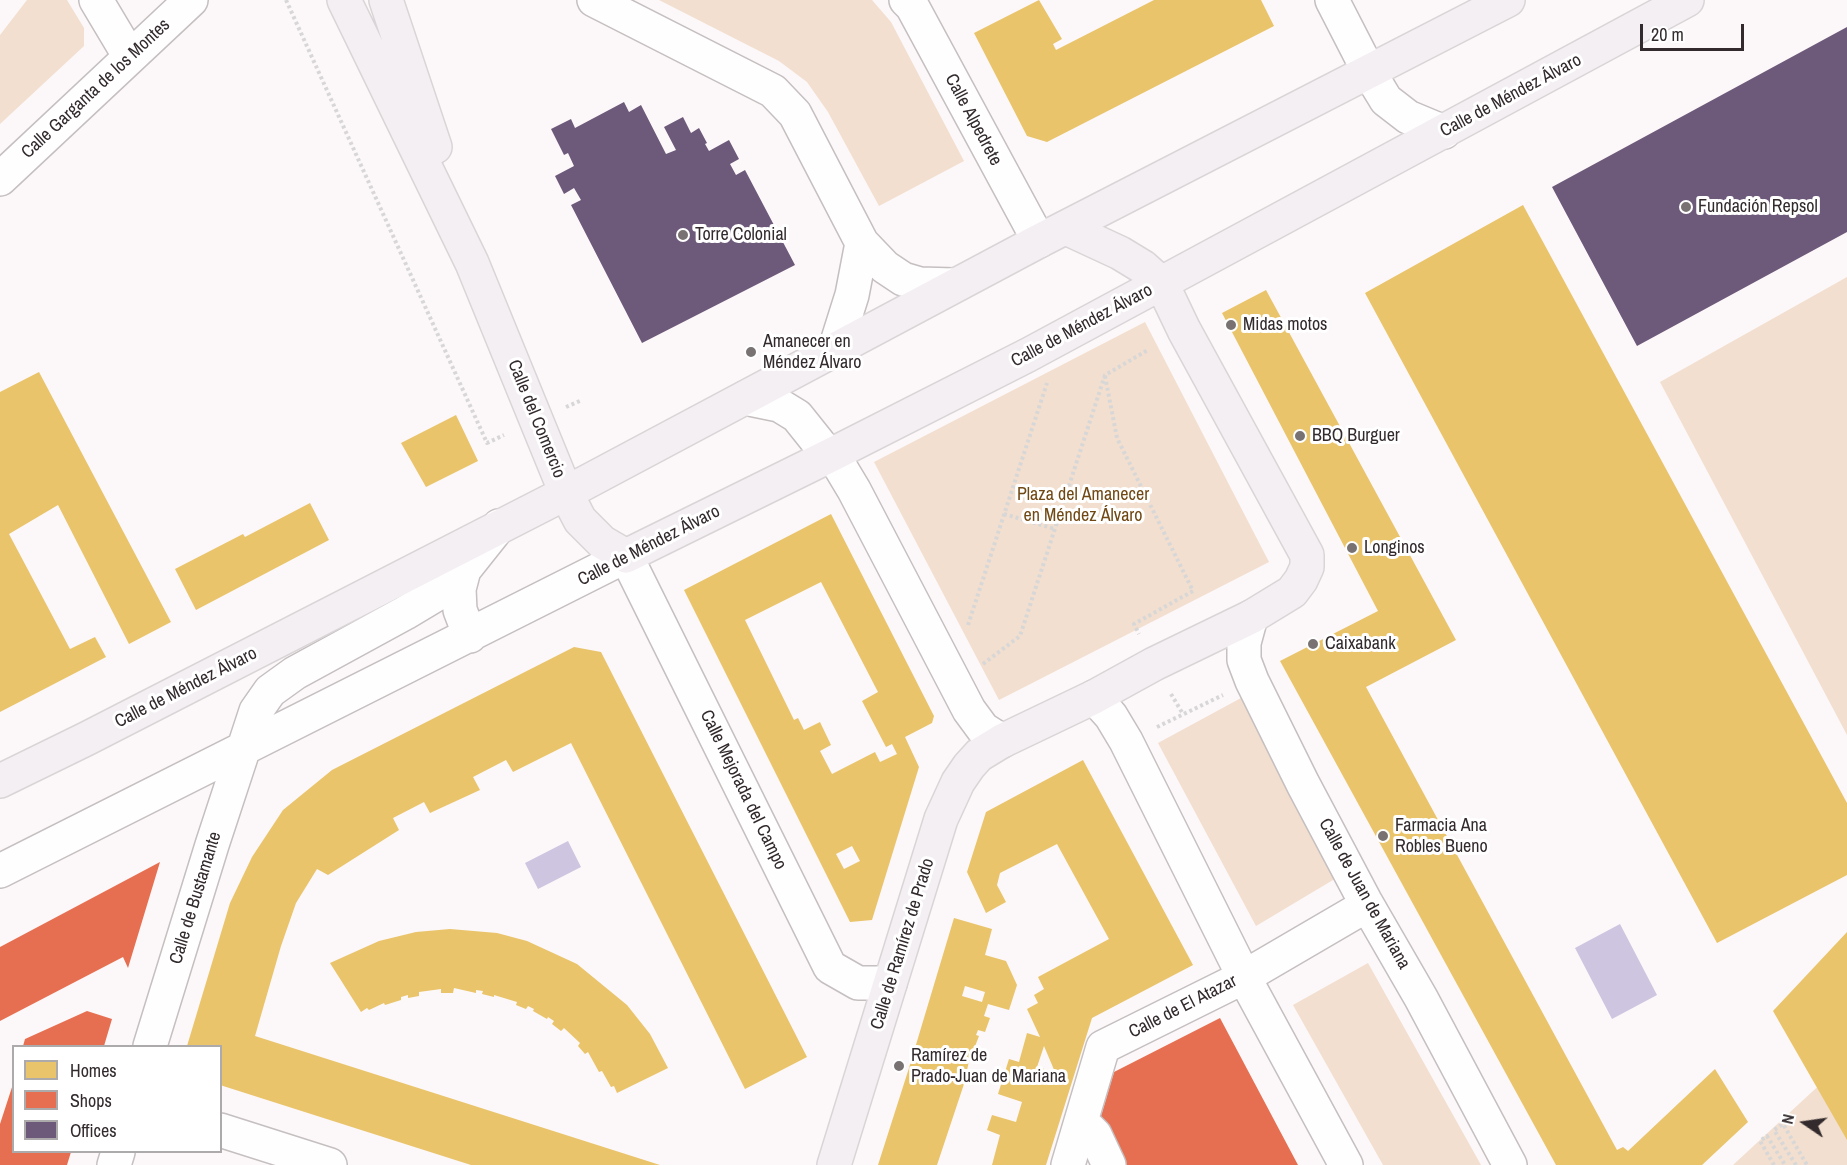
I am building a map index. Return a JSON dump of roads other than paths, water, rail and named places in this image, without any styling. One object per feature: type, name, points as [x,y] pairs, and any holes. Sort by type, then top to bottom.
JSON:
[{"type":"main road","name":"Calle del Comercio","points":[[344,0],[472,263],[566,493],[580,520],[602,542],[626,556]]},
{"type":"main road","name":"Calle del Comercio","points":[[386,0],[472,263]]},
{"type":"main road","name":"Calle de Méndez Álvaro","points":[[0,781],[566,493],[954,285],[1508,0]]},
{"type":"main road","name":"Calle de Méndez Álvaro","points":[[626,556],[829,456],[1162,284],[1687,0]]},
{"type":"main road","points":[[1002,741],[1251,617],[1292,592],[1307,567],[1307,555],[1184,330],[1162,284],[1143,267],[1120,253],[1052,234]]},
{"type":"main road","name":"Calle de Ramírez de Prado","points":[[834,1165],[941,819],[949,800],[969,766],[979,755],[1002,741]]},
{"type":"street","points":[[96,0],[130,57]]},
{"type":"street","name":"Calle Garganta de los Montes","points":[[0,179],[191,0]]},
{"type":"street","points":[[594,0],[773,91],[795,114],[862,243],[885,267],[903,279],[920,284],[954,285]]},
{"type":"street","name":"Calle Alpedrete","points":[[906,0],[912,6],[1052,234]]},
{"type":"street","points":[[1332,0],[1386,100],[1408,117],[1444,132]]},
{"type":"street","points":[[836,349],[852,295],[862,243]]},
{"type":"street","points":[[745,398],[779,405],[797,416],[839,465],[855,490],[969,710],[983,729],[1002,741]]},
{"type":"street","name":"Calle de Méndez Álvaro","points":[[243,749],[256,711],[270,691],[295,673],[405,614],[440,592],[464,570],[499,526]]},
{"type":"street","name":"Calle de Méndez Álvaro","points":[[0,871],[626,556]]},
{"type":"street","name":"Calle Mejorada del Campo","points":[[626,556],[830,967],[858,983],[890,982]]},
{"type":"street","name":"Calle de Méndez Álvaro","points":[[464,570],[459,589],[460,610],[470,636]]},
{"type":"street","name":"Calle de Juan de Mariana","points":[[1251,617],[1244,643],[1244,660],[1252,681],[1365,901],[1421,998],[1510,1165]]},
{"type":"street","points":[[1094,697],[1111,716],[1126,741],[1244,977],[1346,1165]]},
{"type":"street","name":"Calle de Bustamante","points":[[151,1045],[243,749]]},
{"type":"street","name":"Calle de El Atazar","points":[[1068,1165],[1103,1047],[1244,977],[1357,911],[1365,901]]},
{"type":"street","points":[[1081,1121],[1095,1135],[1109,1165]]},
{"type":"street","points":[[222,1131],[330,1165]]},
{"type":"place","name":"Fundación Repsol","points":[[1686,207]]},
{"type":"place","name":"Torre Colonial","points":[[683,235]]},
{"type":"place","name":"Midas motos","points":[[1231,325]]},
{"type":"place","name":"Amanecer en Méndez Álvaro","points":[[751,352]]},
{"type":"place","name":"BBQ Burguer","points":[[1300,436]]},
{"type":"place","name":"Longinos","points":[[1352,548]]},
{"type":"place","name":"Caixabank","points":[[1313,644]]},
{"type":"place","name":"Farmacia Ana Robles Bueno","points":[[1383,836]]},
{"type":"place","name":"Ramírez de Prado-Juan de Mariana","points":[[899,1066]]},
{"type":"park label","name":"Plaza del Amanecer en Méndez Álvaro","points":[[1083,505]]}]
